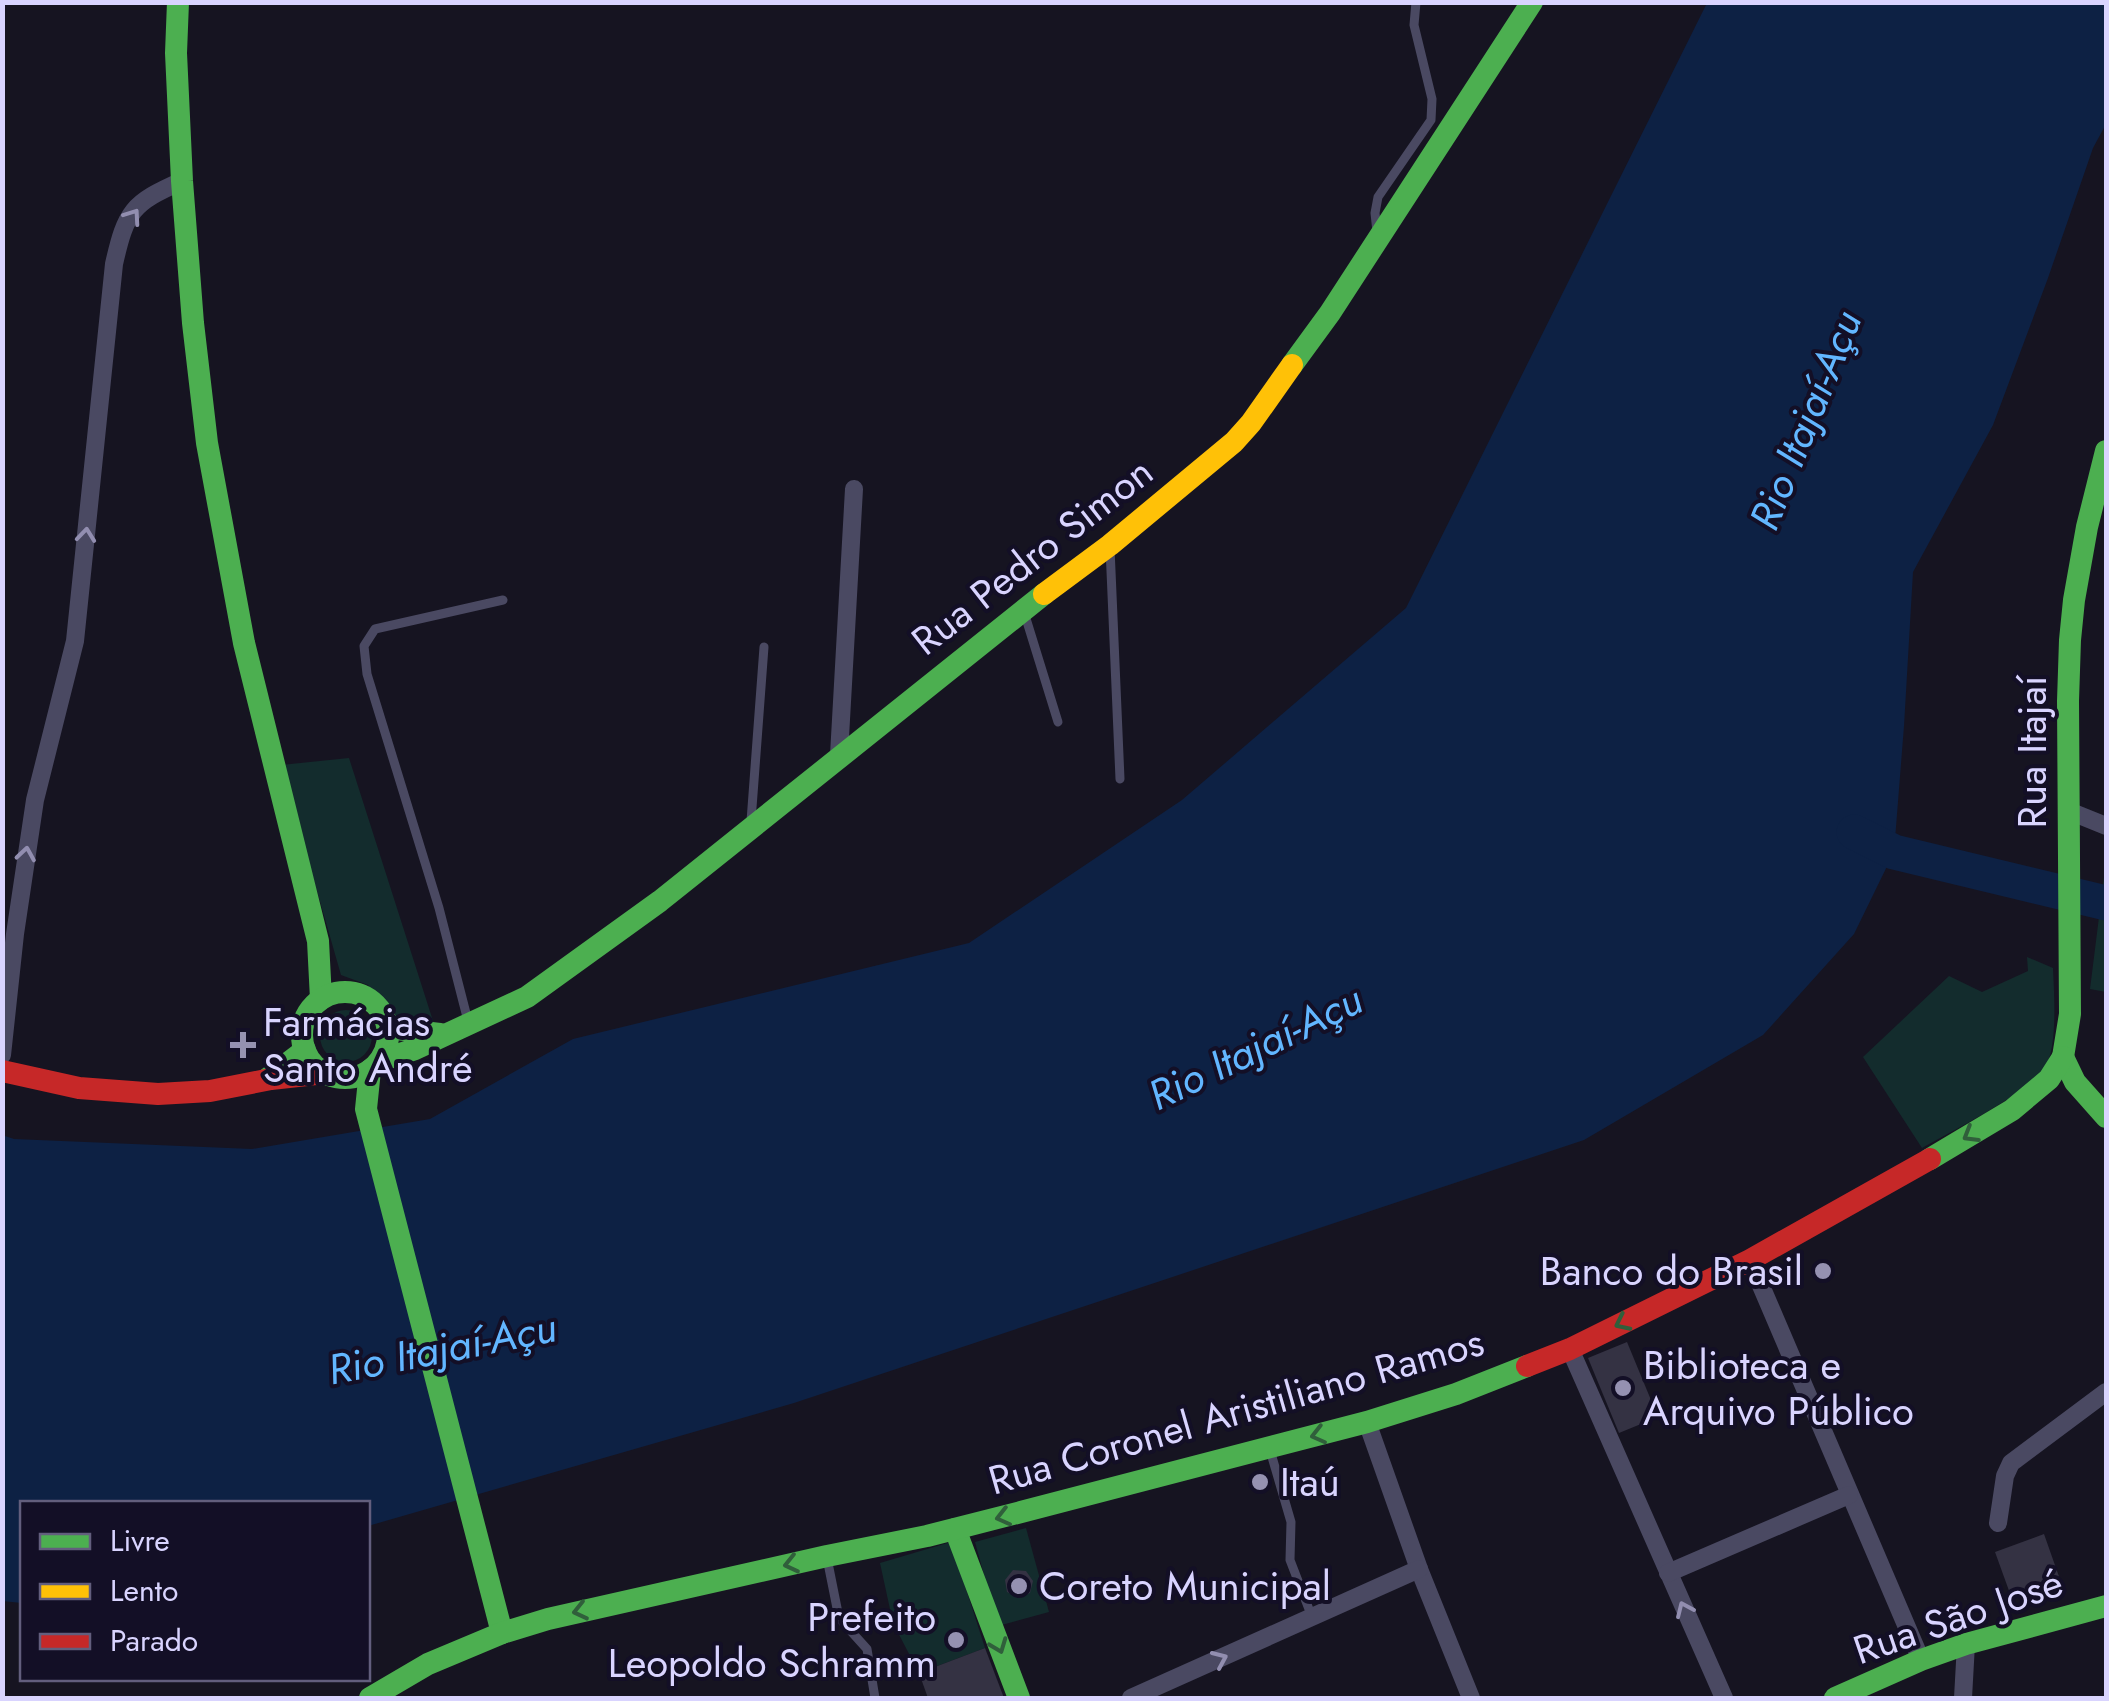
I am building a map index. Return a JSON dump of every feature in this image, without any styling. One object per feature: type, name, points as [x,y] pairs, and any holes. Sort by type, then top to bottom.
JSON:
[{"type":"main road","points":[[178,2],[176,53],[182,181],[207,444],[262,723],[318,941],[321,999]]},
{"type":"main road","name":"Rua Pedro Simon","points":[[375,1065],[526,997],[660,901],[839,755],[1110,545],[1234,442],[1330,313],[1532,2]]},
{"type":"main road","name":"Rua Itajaí","points":[[2063,1057],[2070,1014],[2068,701],[2074,600],[2106,450]]},
{"type":"main road","points":[[318,941],[349,992]]},
{"type":"main road","points":[[367,1113],[332,1076],[312,1064],[305,1050],[302,1036],[310,1010],[321,999],[334,994],[360,995],[378,1008],[388,1028],[387,1045],[375,1065],[367,1113],[502,1633]]},
{"type":"main road","name":"Rua Pedro Simon","points":[[388,1028],[443,1035]]},
{"type":"main road","points":[[267,1078],[305,1050]]},
{"type":"main road","points":[[2063,1057],[2084,1093],[2106,1116]]},
{"type":"main road","name":"Rua Coronel Aristiliano Ramos","points":[[370,1698],[428,1664],[502,1633],[573,1612],[954,1529],[1367,1422],[1456,1394],[1570,1348],[1750,1260],[2012,1110],[2049,1079],[2063,1057]]},
{"type":"main road","points":[[2,1070],[76,1087],[148,1094],[212,1091],[267,1078],[354,1076],[375,1065]]},
{"type":"main road","points":[[2049,1079],[2084,1093]]},
{"type":"main road","points":[[954,1529],[1018,1698]]},
{"type":"main road","name":"Rua São José","points":[[1834,1698],[1966,1644],[2106,1606]]},
{"type":"street","points":[[2,1055],[32,816],[74,641],[114,264],[120,236],[132,212],[151,194],[182,181]]},
{"type":"street","points":[[839,755],[854,488]]},
{"type":"street","points":[[2069,819],[2106,826]]},
{"type":"street","points":[[1750,1260],[1921,1660]]},
{"type":"street","points":[[1570,1348],[1724,1698]]},
{"type":"street","points":[[1998,1523],[2005,1476],[2012,1464],[2106,1392]]},
{"type":"street","points":[[1367,1422],[1418,1569],[1472,1698]]},
{"type":"street","points":[[1668,1574],[1849,1494]]},
{"type":"street","points":[[1131,1698],[1418,1569]]},
{"type":"street","points":[[1963,1698],[1966,1644]]},
{"type":"lane","points":[[1378,239],[1378,197],[1431,120],[1432,100],[1414,26],[1416,2]]},
{"type":"lane","points":[[1110,545],[1120,779]]},
{"type":"lane","points":[[469,1024],[439,908],[367,674],[364,646],[375,629],[503,600]]},
{"type":"lane","points":[[1023,610],[1058,722]]},
{"type":"lane","points":[[750,829],[764,647]]},
{"type":"lane","points":[[1269,1447],[1292,1522],[1290,1560],[1312,1617]]},
{"type":"lane","points":[[826,1556],[839,1618],[867,1649],[874,1698]]},
{"type":"green space","points":[[349,758],[434,1024],[398,1029],[368,985],[341,975],[281,765]]},
{"type":"green space","points":[[2106,861],[2106,992],[2090,989]]},
{"type":"green space","points":[[2027,957],[2053,968],[2054,1034],[2045,1068],[2007,1100],[1922,1148],[1863,1057],[1949,976],[1982,992],[2028,971]]},
{"type":"green space","points":[[346,1010],[365,1017],[372,1036],[365,1055],[346,1062],[327,1055],[320,1036],[327,1017]]},
{"type":"green space","points":[[1026,1528],[1049,1612],[998,1626],[975,1542]]},
{"type":"green space","points":[[951,1542],[985,1648],[919,1673],[893,1623],[880,1563]]},
{"type":"water","name":"Rio Itajaí-Açu","points":[[1707,3],[2106,3],[2106,124],[2093,148],[1993,425],[1913,572],[1894,852],[1854,934],[1763,1035],[1584,1140],[794,1403],[370,1525],[370,1501],[20,1501],[20,1603],[2,1601],[2,1135],[14,1139],[252,1149],[430,1119],[573,1039],[969,943],[1182,800],[1406,608]]},
{"type":"building","name":"Biblioteca e Arquivo Público","points":[[1627,1342],[1658,1417],[1619,1433],[1588,1358]]},
{"type":"building","points":[[2044,1534],[2063,1588],[2038,1597],[2036,1590],[2012,1599],[1995,1552]]},
{"type":"building","name":"Coreto Municipal","points":[[1013,1570],[1026,1571],[1033,1581],[1030,1593],[1019,1598],[1007,1592],[1005,1580]]},
{"type":"building","points":[[985,1648],[1004,1698],[928,1698],[919,1673]]},
{"type":"waterway","points":[[1854,832],[1894,852],[2106,903]]},
{"type":"traffic: fast","points":[[178,2],[176,53],[182,181],[207,443],[244,643],[318,941],[321,999]]},
{"type":"traffic: fast","points":[[1292,365],[1330,313],[1532,2]]},
{"type":"traffic: fast","points":[[2063,1057],[2070,1014],[2070,640],[2087,527],[2106,451]]},
{"type":"traffic: fast","points":[[380,1061],[527,997],[660,901],[1044,594]]},
{"type":"traffic: fast","points":[[345,992],[369,999],[381,1011],[388,1035],[381,1059],[369,1071],[345,1078],[321,1071],[309,1059],[302,1035],[309,1011],[321,999],[345,992]]},
{"type":"traffic: fast","points":[[388,1028],[440,1034]]},
{"type":"traffic: fast","points":[[267,1079],[305,1050]]},
{"type":"traffic: fast","points":[[2063,1057],[2075,1082],[2106,1117]]},
{"type":"traffic: fast","points":[[1930,1159],[2012,1110],[2049,1079],[2063,1057]]},
{"type":"traffic: fast","points":[[370,1070],[366,1109],[502,1633]]},
{"type":"traffic: fast","points":[[370,1698],[428,1664],[502,1633],[548,1619],[1021,1512],[1367,1422],[1527,1366]]},
{"type":"traffic: fast","points":[[955,1529],[1019,1698]]},
{"type":"traffic: fast","points":[[1835,1698],[1966,1644],[2106,1606]]},
{"type":"traffic: slow","points":[[1044,594],[1234,442],[1292,365]]},
{"type":"traffic: jam","points":[[2,1071],[79,1088],[158,1094],[210,1091],[325,1073]]},
{"type":"traffic: jam","points":[[1527,1366],[1570,1349],[1750,1260],[1930,1159]]},
{"type":"place","name":"Farmácias Santo André","points":[[243,1045]]},
{"type":"place","name":"Banco do Brasil","points":[[1823,1271]]},
{"type":"place","name":"Biblioteca e Arquivo Público","points":[[1623,1388]]},
{"type":"place","name":"Itaú","points":[[1260,1482]]},
{"type":"place","name":"Coreto Municipal","points":[[1019,1586]]},
{"type":"place","name":"Prefeito Leopoldo Schramm","points":[[956,1640]]}]
